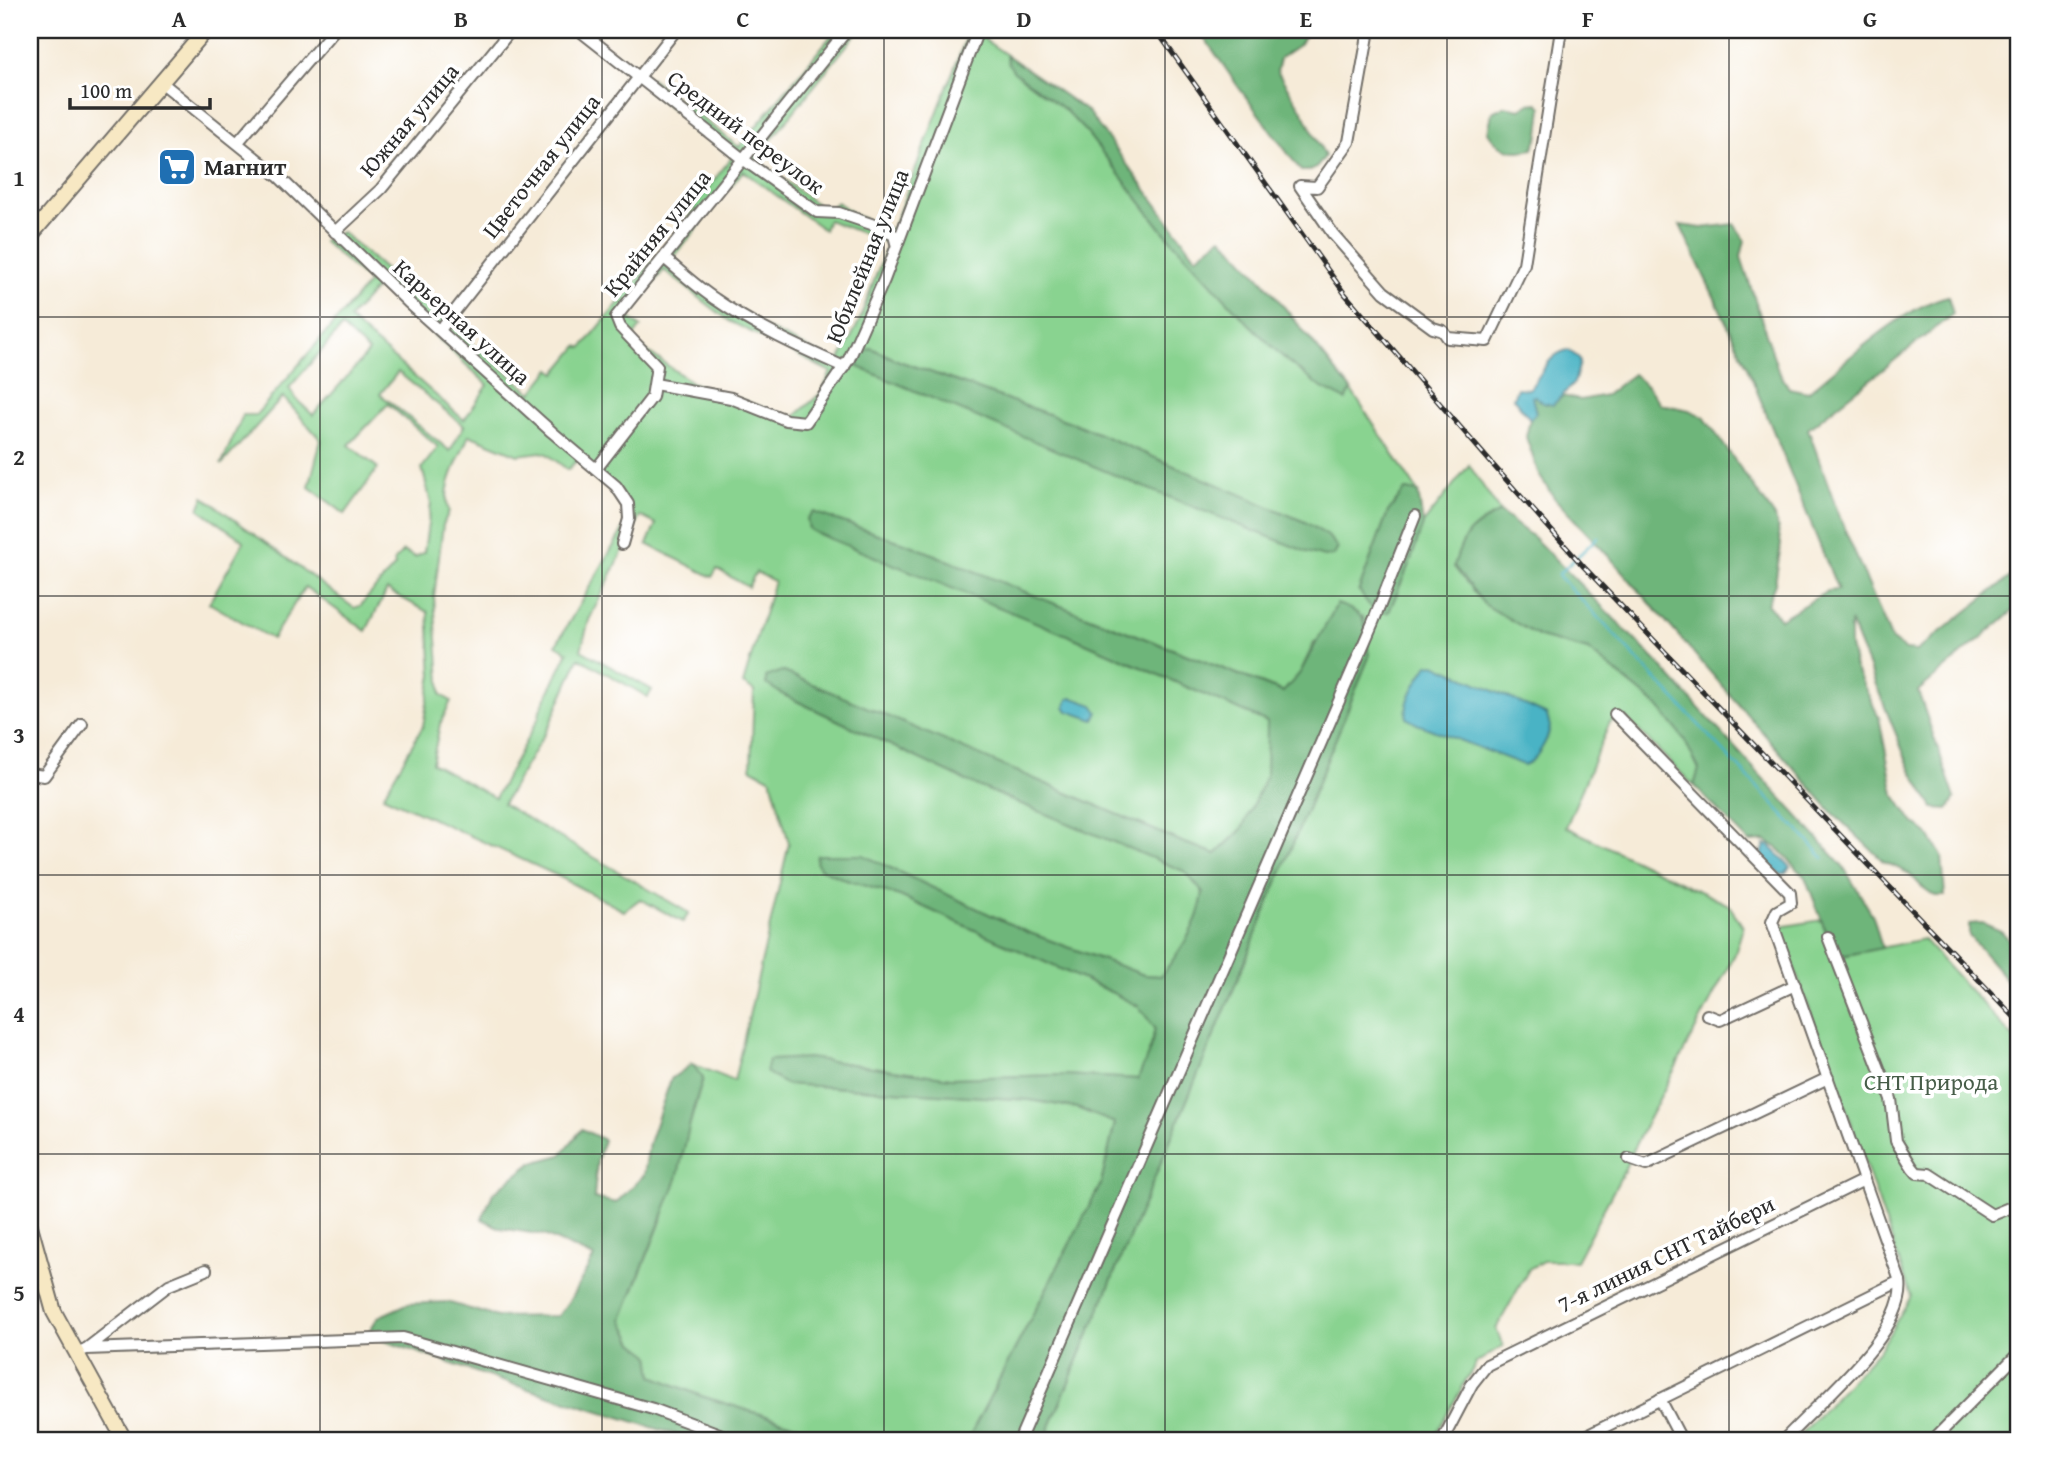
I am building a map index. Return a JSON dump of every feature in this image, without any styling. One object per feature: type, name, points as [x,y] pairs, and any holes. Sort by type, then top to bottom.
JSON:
[{"type":"street","points":[[30,236],[206,30]]},
{"type":"street","points":[[238,142],[334,30]]},
{"type":"street","name":"Южная улица","points":[[335,232],[381,188],[510,30]]},
{"type":"street","name":"Средний переулок","points":[[579,30],[744,160],[817,212],[839,213],[877,226],[894,235],[897,243]]},
{"type":"street","name":"Цветочная улица","points":[[440,330],[676,30]]},
{"type":"street","name":"Крайняя улица","points":[[655,384],[657,366],[620,327],[616,317],[847,30]]},
{"type":"street","name":"Юбилейная улица","points":[[655,384],[731,398],[786,420],[806,422],[844,368],[884,280],[978,30]]},
{"type":"street","points":[[1368,30],[1349,142],[1317,187],[1300,186],[1345,249],[1384,292],[1433,328],[1443,331],[1448,338],[1487,341],[1524,264],[1561,30]]},
{"type":"street","name":"Карьерная улица","points":[[161,82],[278,176],[440,330],[616,486],[628,504],[629,519],[622,544]]},
{"type":"street","points":[[664,258],[714,299],[748,321],[844,368]]},
{"type":"street","points":[[597,468],[652,397],[655,384]]},
{"type":"street","points":[[1019,1441],[1374,620],[1415,516]]},
{"type":"street","points":[[1615,714],[1790,893],[1791,903],[1777,911],[1772,922],[1900,1281],[1902,1292],[1889,1323],[1872,1349],[1783,1441]]},
{"type":"street","points":[[30,774],[44,776],[82,723]]},
{"type":"street","points":[[1828,937],[1891,1099],[1896,1141],[1912,1167],[1917,1172],[1929,1174],[1992,1215],[2019,1204]]},
{"type":"street","points":[[1707,1015],[1720,1020],[1795,985]]},
{"type":"street","points":[[1629,1159],[1646,1165],[1828,1078]]},
{"type":"street","name":"7-я линия СНТ Тайбери","points":[[1442,1441],[1472,1384],[1487,1365],[1864,1180]]},
{"type":"street","points":[[30,1226],[54,1312],[81,1351],[125,1441]]},
{"type":"street","points":[[81,1351],[169,1285],[206,1270]]},
{"type":"street","points":[[1576,1441],[1900,1281]]},
{"type":"street","points":[[81,1351],[403,1338],[653,1409],[738,1441]]},
{"type":"street","points":[[1932,1441],[2019,1353]]},
{"type":"street","points":[[1660,1399],[1682,1441]]},
{"type":"green space","points":[[836,30],[859,30],[756,159],[826,211],[837,202],[857,216],[892,230],[969,30],[987,30],[985,40],[1007,55],[1008,63],[1064,109],[1087,133],[1164,232],[1346,400],[1351,390],[1418,492],[1405,490],[1388,512],[1359,590],[1411,560],[1423,524],[1469,465],[1500,512],[1469,533],[1454,567],[1484,604],[1540,637],[1588,650],[1658,706],[1684,739],[1699,769],[1694,786],[1624,716],[1610,722],[1566,827],[1729,905],[1743,927],[1735,954],[1576,1261],[1543,1261],[1529,1269],[1496,1329],[1503,1346],[1476,1363],[1432,1441],[1044,1441],[1369,657],[1363,616],[1314,643],[1300,673],[1284,692],[913,546],[813,512],[807,519],[809,528],[1268,722],[1267,776],[1242,829],[1216,854],[1182,842],[782,671],[784,695],[973,784],[1184,871],[1203,892],[1198,915],[1175,957],[1161,976],[1144,975],[1027,932],[863,855],[821,869],[846,880],[900,896],[1113,993],[1138,1006],[1155,1028],[1139,1079],[1063,1075],[951,1078],[808,1058],[785,1084],[1030,1100],[1077,1108],[1115,1123],[1101,1184],[967,1441],[848,1441],[701,1396],[653,1376],[650,1356],[634,1343],[622,1319],[662,1219],[703,1079],[692,1064],[734,1081],[789,843],[771,779],[751,768],[754,691],[743,684],[774,581],[756,572],[748,587],[717,569],[712,577],[647,544],[656,524],[640,516],[589,620],[581,650],[652,690],[648,697],[579,658],[549,726],[503,804],[689,913],[683,922],[640,899],[624,911],[558,876],[383,796],[423,726],[432,675],[428,612],[387,590],[366,631],[305,587],[272,639],[209,603],[244,541],[199,509],[204,497],[354,608],[360,606],[395,566],[394,561],[403,551],[415,557],[424,552],[431,503],[422,468],[438,447],[388,404],[349,445],[378,468],[345,514],[309,487],[321,440],[283,397],[221,465],[243,415],[256,415],[369,282],[323,241],[342,232],[532,393],[551,369],[556,373],[578,346],[582,348],[695,209],[693,207],[732,157],[645,87],[651,78],[739,147]],"holes":[[[743,171],[824,230],[828,220],[888,243],[858,324],[838,363],[733,312],[671,261]],[[664,270],[729,321],[831,372],[822,392],[793,418],[693,383],[631,340],[641,327],[627,316]],[[379,284],[488,385],[464,420],[349,319]],[[342,327],[369,352],[313,415],[289,388]],[[871,348],[899,361],[1076,424],[1304,522],[1136,484]],[[398,372],[464,426],[450,451],[380,394]],[[469,435],[518,455],[541,452],[547,454],[568,470],[577,460],[621,497],[625,510],[625,526],[556,645],[568,652],[539,717],[495,798],[432,763],[440,724],[451,701],[441,695],[434,597],[443,525],[449,511],[447,493]]]},
{"type":"green space","points":[[1199,30],[1303,30],[1305,35],[1299,45],[1280,58],[1277,71],[1303,112],[1325,156],[1316,168],[1301,171]]},
{"type":"green space","points":[[1007,55],[1088,112],[1196,257],[1222,237],[1264,282],[1351,390],[1346,400],[1322,388],[1287,361],[1243,318],[1164,232],[1087,133],[1064,109],[1014,72],[1008,63]]},
{"type":"green space","points":[[1538,103],[1542,107],[1539,135],[1533,149],[1507,149],[1497,143],[1488,132],[1492,112],[1505,106],[1520,109],[1528,104]]},
{"type":"green space","points":[[1734,224],[1745,240],[1741,257],[1778,370],[1789,388],[1808,392],[1894,323],[1912,311],[1948,296],[1953,314],[1808,429],[1842,523],[1892,640],[1906,650],[1916,651],[2019,570],[2019,606],[1918,691],[1955,798],[1948,809],[1933,808],[1909,766],[1850,621],[1850,647],[1855,668],[1879,717],[1894,794],[1913,822],[1928,834],[1942,856],[1945,896],[1935,896],[1910,874],[1883,861],[1833,813],[1615,563],[1555,499],[1539,475],[1526,437],[1530,419],[1536,412],[1532,397],[1535,395],[1549,404],[1563,396],[1581,400],[1606,395],[1633,374],[1648,387],[1660,404],[1689,410],[1704,417],[1775,517],[1781,544],[1775,584],[1767,604],[1780,619],[1828,591],[1838,590],[1746,364],[1680,225],[1702,228]]},
{"type":"green space","points":[[871,348],[899,361],[1076,424],[1305,522],[1328,536],[1338,548],[1334,555],[1324,557],[1307,552],[1136,484],[858,367],[859,354]]},
{"type":"green space","points":[[1405,490],[1418,492],[1423,524],[1389,612],[1378,611],[1370,606],[1359,590],[1388,512]]},
{"type":"green space","points":[[813,512],[913,546],[1283,692],[1300,673],[1337,604],[1356,612],[1366,629],[1369,657],[1044,1441],[967,1441],[1101,1184],[1115,1123],[1077,1108],[1030,1100],[785,1084],[766,1072],[769,1060],[808,1058],[951,1078],[1063,1075],[1138,1079],[1151,1047],[1155,1028],[1138,1006],[1113,993],[900,896],[846,880],[821,869],[816,862],[817,855],[863,855],[1027,932],[1144,975],[1161,976],[1175,957],[1198,915],[1203,892],[1184,871],[973,784],[784,695],[766,684],[766,677],[782,671],[1182,842],[1216,854],[1242,829],[1266,776],[1267,722],[1072,637],[816,533],[809,529],[807,519]]},
{"type":"green space","points":[[1500,512],[1534,538],[1655,660],[1843,866],[1873,916],[1882,948],[1836,957],[1805,877],[1778,848],[1765,841],[1749,842],[1694,786],[1699,769],[1684,739],[1658,706],[1588,650],[1540,637],[1484,604],[1454,566],[1469,533]]},
{"type":"green space","name":"СНТ Природа","points":[[1821,920],[1837,957],[1923,939],[2019,1044],[2019,1441],[1794,1441],[1881,1348],[1911,1296],[1779,927]]},
{"type":"green space","points":[[1982,923],[2001,931],[2019,950],[2019,994],[1969,936],[1969,924]]},
{"type":"green space","points":[[692,1064],[703,1078],[677,1179],[622,1319],[634,1343],[650,1355],[653,1376],[701,1396],[848,1441],[697,1441],[505,1382],[367,1335],[378,1317],[407,1304],[447,1302],[497,1317],[558,1316],[594,1257],[544,1235],[500,1228],[482,1219],[493,1193],[532,1163],[561,1155],[582,1129],[604,1140],[597,1161],[594,1198],[616,1203],[644,1175],[649,1143],[671,1079]]},
{"type":"water","points":[[1568,350],[1579,358],[1580,363],[1574,383],[1553,405],[1532,397],[1536,413],[1530,419],[1513,398],[1517,388],[1529,389],[1555,356]]},
{"type":"water","points":[[1435,664],[1547,715],[1549,732],[1533,760],[1524,765],[1407,718],[1407,704],[1413,690],[1428,665]]},
{"type":"water","points":[[1073,698],[1093,705],[1098,712],[1094,720],[1065,708],[1068,699]]},
{"type":"water","points":[[1765,845],[1770,846],[1791,867],[1785,873],[1780,874],[1761,856]]},
{"type":"waterway","points":[[1598,537],[1558,575],[1824,858]]},
{"type":"railway","points":[[1156,30],[1345,294],[1493,465],[1584,567],[2019,1022]]},
{"type":"place","name":"Магнит","points":[[177,167]]}]
